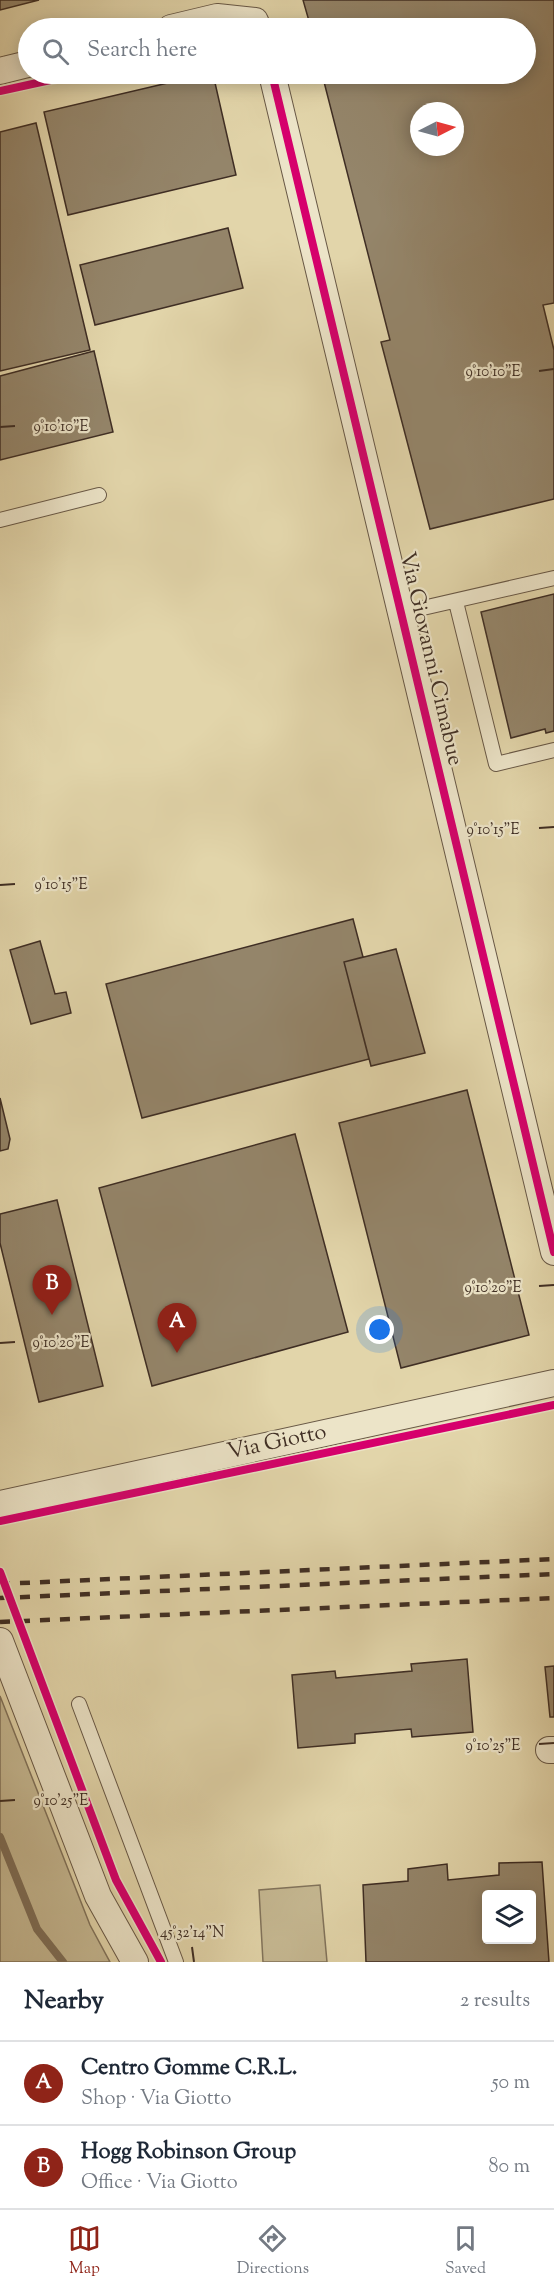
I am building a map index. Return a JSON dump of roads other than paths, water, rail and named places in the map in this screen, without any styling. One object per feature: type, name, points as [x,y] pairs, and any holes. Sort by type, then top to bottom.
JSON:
[{"type":"street","points":[[0,71],[18,66]]},
{"type":"street","name":"Via Giovanni Cimabue","points":[[274,84],[554,1252]]},
{"type":"street","name":"Via Giotto","points":[[0,1504],[554,1383]]},
{"type":"street","points":[[0,1641],[98,1896],[135,1962]]},
{"type":"lane","points":[[0,520],[99,495]]},
{"type":"lane","points":[[400,614],[554,578]]},
{"type":"lane","points":[[456,602],[496,764],[554,750]]},
{"type":"lane","points":[[79,1704],[176,1962]]},
{"type":"waterway","points":[[0,1837],[37,1929],[63,1962]]},
{"type":"railway","points":[[0,1584],[554,1559]]},
{"type":"railway","points":[[0,1598],[554,1574]]},
{"type":"railway","points":[[0,1622],[554,1598]]},
{"type":"place","name":"Hogg Robinson Group","points":[[52,1315]]},
{"type":"place","name":"Centro Gomme C.R.L.","points":[[177,1353]]}]
